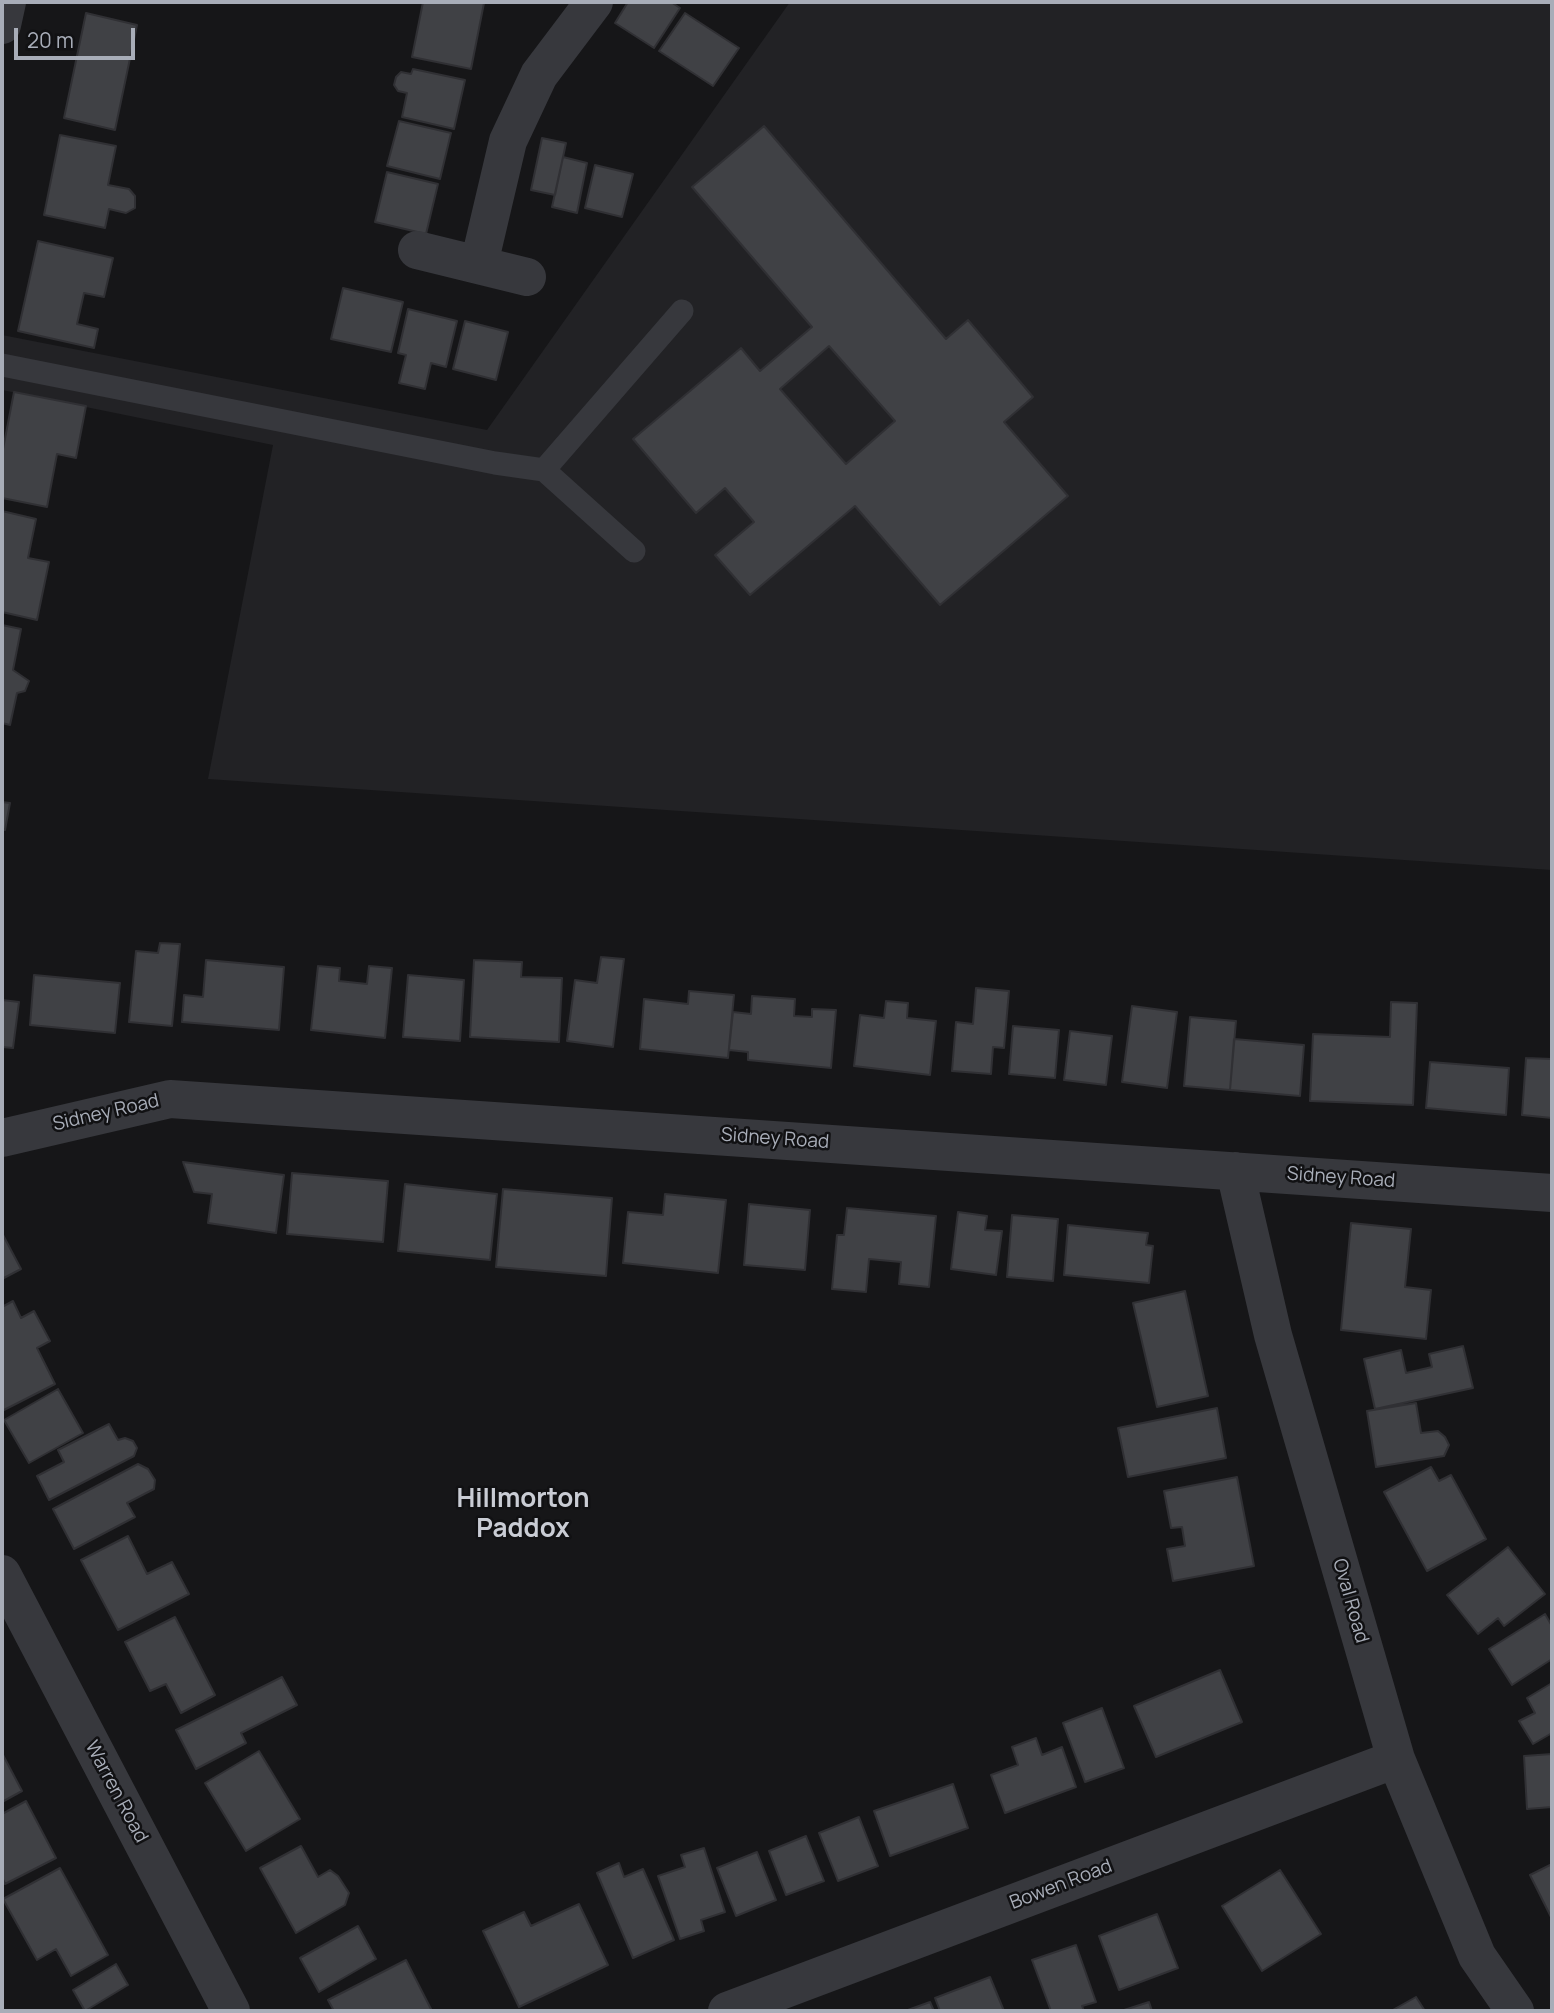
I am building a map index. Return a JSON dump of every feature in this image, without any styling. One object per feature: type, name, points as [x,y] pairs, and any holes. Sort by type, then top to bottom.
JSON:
[{"type":"street","points":[[2,25],[7,2]]},
{"type":"street","points":[[479,264],[508,141],[539,75],[594,2]]},
{"type":"street","points":[[417,250],[527,277]]},
{"type":"street","name":"Sidney Road","points":[[2,1138],[170,1099],[1552,1193]]},
{"type":"street","name":"Oval Road","points":[[1236,1171],[1273,1335],[1396,1759],[1477,1956],[1515,2011]]},
{"type":"street","name":"Warren Road","points":[[2,1574],[231,2011]]},
{"type":"street","name":"Bowen Road","points":[[727,2011],[1396,1759]]},
{"type":"lane","points":[[544,470],[682,311]]},
{"type":"lane","points":[[2,365],[481,460],[544,470],[634,551]]},
{"type":"shaded area","points":[[790,2],[1552,2],[1552,870],[208,779],[273,445],[2,390],[2,335],[487,430]]},
{"type":"building","points":[[423,2],[484,3],[471,69],[412,57]]},
{"type":"building","points":[[628,2],[671,2],[680,8],[654,48],[615,23]]},
{"type":"building","points":[[86,13],[137,25],[115,130],[64,118]]},
{"type":"building","points":[[685,13],[739,48],[713,86],[659,51]]},
{"type":"building","points":[[413,69],[465,80],[454,129],[402,117],[407,93],[398,91],[394,85],[401,72],[411,74]]},
{"type":"building","points":[[399,121],[451,133],[440,179],[387,166]]},
{"type":"building","points":[[764,126],[946,339],[968,320],[1033,397],[1004,422],[1068,496],[940,605],[855,506],[750,595],[715,555],[754,522],[725,488],[696,513],[633,439],[741,348],[760,371],[812,327],[692,187]],"holes":[[[829,346],[895,421],[846,464],[780,389]]]},
{"type":"building","points":[[60,135],[116,146],[108,185],[129,189],[135,196],[135,208],[126,213],[109,209],[105,228],[44,215]]},
{"type":"building","points":[[542,138],[566,143],[555,195],[531,190]]},
{"type":"building","points":[[563,157],[587,163],[577,213],[552,207]]},
{"type":"building","points":[[595,165],[633,174],[622,217],[585,208]]},
{"type":"building","points":[[387,172],[438,184],[426,234],[375,222]]},
{"type":"building","points":[[38,241],[113,258],[104,297],[84,293],[77,324],[98,329],[94,348],[18,331]]},
{"type":"building","points":[[343,288],[403,302],[391,352],[331,339]]},
{"type":"building","points":[[408,309],[457,321],[446,367],[431,363],[425,389],[399,383],[406,355],[398,353]]},
{"type":"building","points":[[465,321],[508,332],[496,380],[453,369]]},
{"type":"building","points":[[14,392],[86,406],[76,458],[57,454],[47,507],[2,498],[2,454]]},
{"type":"building","points":[[2,511],[36,519],[28,558],[49,562],[37,620],[2,612]]},
{"type":"building","points":[[2,625],[21,629],[13,670],[29,681],[25,691],[17,693],[10,725],[2,723]]},
{"type":"building","points":[[2,802],[10,803],[5,830],[2,829]]},
{"type":"building","points":[[160,943],[180,944],[172,1026],[129,1022],[136,951],[158,953]]},
{"type":"building","points":[[601,957],[624,959],[613,1047],[567,1041],[575,980],[597,983]]},
{"type":"building","points":[[206,960],[284,967],[279,1030],[182,1022],[184,995],[203,997]]},
{"type":"building","points":[[474,960],[522,962],[521,977],[562,978],[559,1042],[470,1037]]},
{"type":"building","points":[[318,966],[340,968],[339,981],[367,984],[369,966],[392,968],[385,1038],[311,1030]]},
{"type":"building","points":[[34,975],[120,983],[115,1033],[30,1025]]},
{"type":"building","points":[[408,975],[464,980],[460,1041],[403,1037]]},
{"type":"building","points":[[976,988],[1009,991],[1004,1048],[993,1047],[991,1074],[952,1071],[956,1022],[973,1024]]},
{"type":"building","points":[[689,991],[734,995],[728,1058],[640,1049],[644,999],[688,1004]]},
{"type":"building","points":[[752,996],[795,999],[794,1016],[812,1017],[812,1009],[836,1010],[831,1068],[748,1060],[748,1052],[729,1050],[733,1012],[751,1014]]},
{"type":"building","points":[[2,1000],[19,1002],[13,1048],[2,1047]]},
{"type":"building","points":[[886,1001],[908,1003],[907,1018],[936,1021],[930,1075],[854,1066],[860,1015],[884,1018]]},
{"type":"building","points":[[1391,1002],[1417,1003],[1413,1105],[1310,1101],[1313,1034],[1390,1037]]},
{"type":"building","points":[[1132,1006],[1177,1012],[1167,1088],[1122,1082]]},
{"type":"building","points":[[1190,1017],[1236,1021],[1230,1090],[1184,1086]]},
{"type":"building","points":[[1013,1026],[1059,1030],[1055,1078],[1009,1074]]},
{"type":"building","points":[[1070,1031],[1112,1036],[1106,1085],[1064,1080]]},
{"type":"building","points":[[1234,1039],[1304,1045],[1300,1096],[1230,1090]]},
{"type":"building","points":[[1526,1058],[1552,1059],[1552,1118],[1522,1115]]},
{"type":"building","points":[[1430,1062],[1509,1068],[1506,1115],[1426,1108]]},
{"type":"building","points":[[183,1162],[284,1175],[276,1233],[208,1223],[212,1194],[194,1192]]},
{"type":"building","points":[[292,1173],[388,1181],[383,1242],[287,1234]]},
{"type":"building","points":[[405,1184],[497,1194],[490,1260],[398,1251]]},
{"type":"building","points":[[503,1189],[612,1198],[606,1276],[496,1267]]},
{"type":"building","points":[[665,1194],[726,1200],[718,1273],[623,1263],[628,1212],[663,1215]]},
{"type":"building","points":[[749,1204],[810,1210],[805,1270],[744,1265]]},
{"type":"building","points":[[847,1208],[936,1216],[929,1287],[899,1284],[901,1262],[869,1259],[866,1292],[832,1289],[837,1235],[844,1235]]},
{"type":"building","points":[[958,1212],[987,1216],[985,1230],[1002,1231],[996,1275],[951,1269]]},
{"type":"building","points":[[1012,1215],[1058,1219],[1053,1281],[1007,1277]]},
{"type":"building","points":[[1351,1223],[1411,1229],[1405,1287],[1431,1290],[1426,1339],[1341,1330]]},
{"type":"building","points":[[1068,1225],[1148,1233],[1146,1245],[1153,1246],[1149,1283],[1064,1275]]},
{"type":"building","points":[[2,1233],[21,1269],[2,1279]]},
{"type":"building","points":[[1185,1291],[1208,1396],[1157,1407],[1133,1303]]},
{"type":"building","points":[[13,1301],[21,1318],[34,1311],[50,1341],[37,1348],[55,1384],[2,1411],[2,1307]]},
{"type":"building","points":[[1463,1346],[1473,1388],[1375,1409],[1364,1359],[1401,1350],[1406,1373],[1432,1367],[1429,1354]]},
{"type":"building","points":[[58,1389],[83,1433],[29,1463],[4,1420]]},
{"type":"building","points":[[1416,1403],[1421,1433],[1438,1431],[1445,1437],[1449,1445],[1444,1456],[1376,1467],[1367,1411]]},
{"type":"building","points":[[1217,1408],[1226,1458],[1128,1477],[1118,1428]]},
{"type":"building","points":[[109,1424],[118,1440],[125,1438],[133,1441],[137,1448],[134,1456],[49,1500],[37,1476],[64,1462],[58,1450]]},
{"type":"building","points":[[138,1464],[148,1469],[155,1480],[154,1489],[127,1503],[135,1517],[74,1549],[53,1509]]},
{"type":"building","points":[[1431,1467],[1439,1481],[1451,1475],[1486,1539],[1427,1571],[1384,1492]]},
{"type":"building","points":[[1237,1477],[1254,1566],[1173,1581],[1167,1549],[1185,1546],[1182,1527],[1171,1528],[1164,1491]]},
{"type":"building","points":[[128,1536],[147,1574],[172,1562],[189,1594],[118,1630],[81,1560]]},
{"type":"building","points":[[1508,1547],[1545,1594],[1504,1626],[1498,1618],[1478,1634],[1447,1595]]},
{"type":"building","points":[[1545,1614],[1552,1626],[1552,1659],[1512,1685],[1489,1649]]},
{"type":"building","points":[[175,1617],[215,1695],[181,1713],[166,1684],[150,1691],[125,1642]]},
{"type":"building","points":[[1220,1670],[1242,1722],[1156,1757],[1134,1706]]},
{"type":"building","points":[[282,1677],[297,1705],[241,1733],[246,1743],[196,1769],[176,1730]]},
{"type":"building","points":[[1552,1683],[1552,1733],[1533,1744],[1519,1721],[1535,1713],[1527,1698]]},
{"type":"building","points":[[1102,1708],[1124,1768],[1085,1782],[1063,1723]]},
{"type":"building","points":[[1036,1738],[1042,1755],[1062,1747],[1076,1787],[1005,1813],[991,1775],[1018,1765],[1012,1747]]},
{"type":"building","points":[[259,1751],[300,1819],[246,1851],[205,1783]]},
{"type":"building","points":[[2,1753],[22,1791],[2,1802]]},
{"type":"building","points":[[1552,1754],[1552,1807],[1527,1809],[1524,1756]]},
{"type":"building","points":[[953,1784],[968,1828],[890,1856],[874,1811]]},
{"type":"building","points":[[26,1801],[56,1858],[5,1884],[2,1877],[2,1814]]},
{"type":"building","points":[[859,1817],[878,1866],[838,1881],[819,1833]]},
{"type":"building","points":[[806,1836],[824,1881],[786,1895],[769,1851]]},
{"type":"building","points":[[301,1846],[318,1877],[330,1870],[338,1876],[349,1893],[345,1905],[296,1933],[260,1868]]},
{"type":"building","points":[[704,1848],[725,1912],[701,1920],[704,1931],[680,1939],[658,1876],[685,1867],[681,1855]]},
{"type":"building","points":[[757,1852],[776,1900],[736,1916],[717,1868]]},
{"type":"building","points":[[619,1863],[624,1877],[643,1869],[674,1940],[633,1958],[597,1873]]},
{"type":"building","points":[[1552,1864],[1552,1919],[1530,1875]]},
{"type":"building","points":[[60,1868],[108,1955],[71,1976],[56,1949],[37,1960],[3,1899]]},
{"type":"building","points":[[1280,1870],[1321,1934],[1262,1971],[1222,1906]]},
{"type":"building","points":[[579,1904],[608,1965],[519,2007],[483,1931],[524,1912],[531,1926]]},
{"type":"building","points":[[1157,1914],[1178,1968],[1119,1990],[1099,1936]]},
{"type":"building","points":[[358,1926],[376,1959],[319,1992],[300,1958]]},
{"type":"building","points":[[1076,1945],[1096,2002],[1082,2006],[1084,2011],[1051,2011],[1032,1960]]},
{"type":"building","points":[[406,1960],[432,2011],[334,2011],[328,2000]]},
{"type":"building","points":[[116,1964],[128,1985],[85,2011],[73,1990]]},
{"type":"building","points":[[990,1977],[1004,2011],[940,2011],[935,1998]]},
{"type":"building","points":[[1416,1997],[1425,2011],[1391,2011]]},
{"type":"building","points":[[930,2002],[934,2011],[905,2011]]},
{"type":"building","points":[[1149,2002],[1152,2011],[1121,2011]]},
{"type":"district","name":"Hillmorton Paddox","points":[[523,1515]]}]
